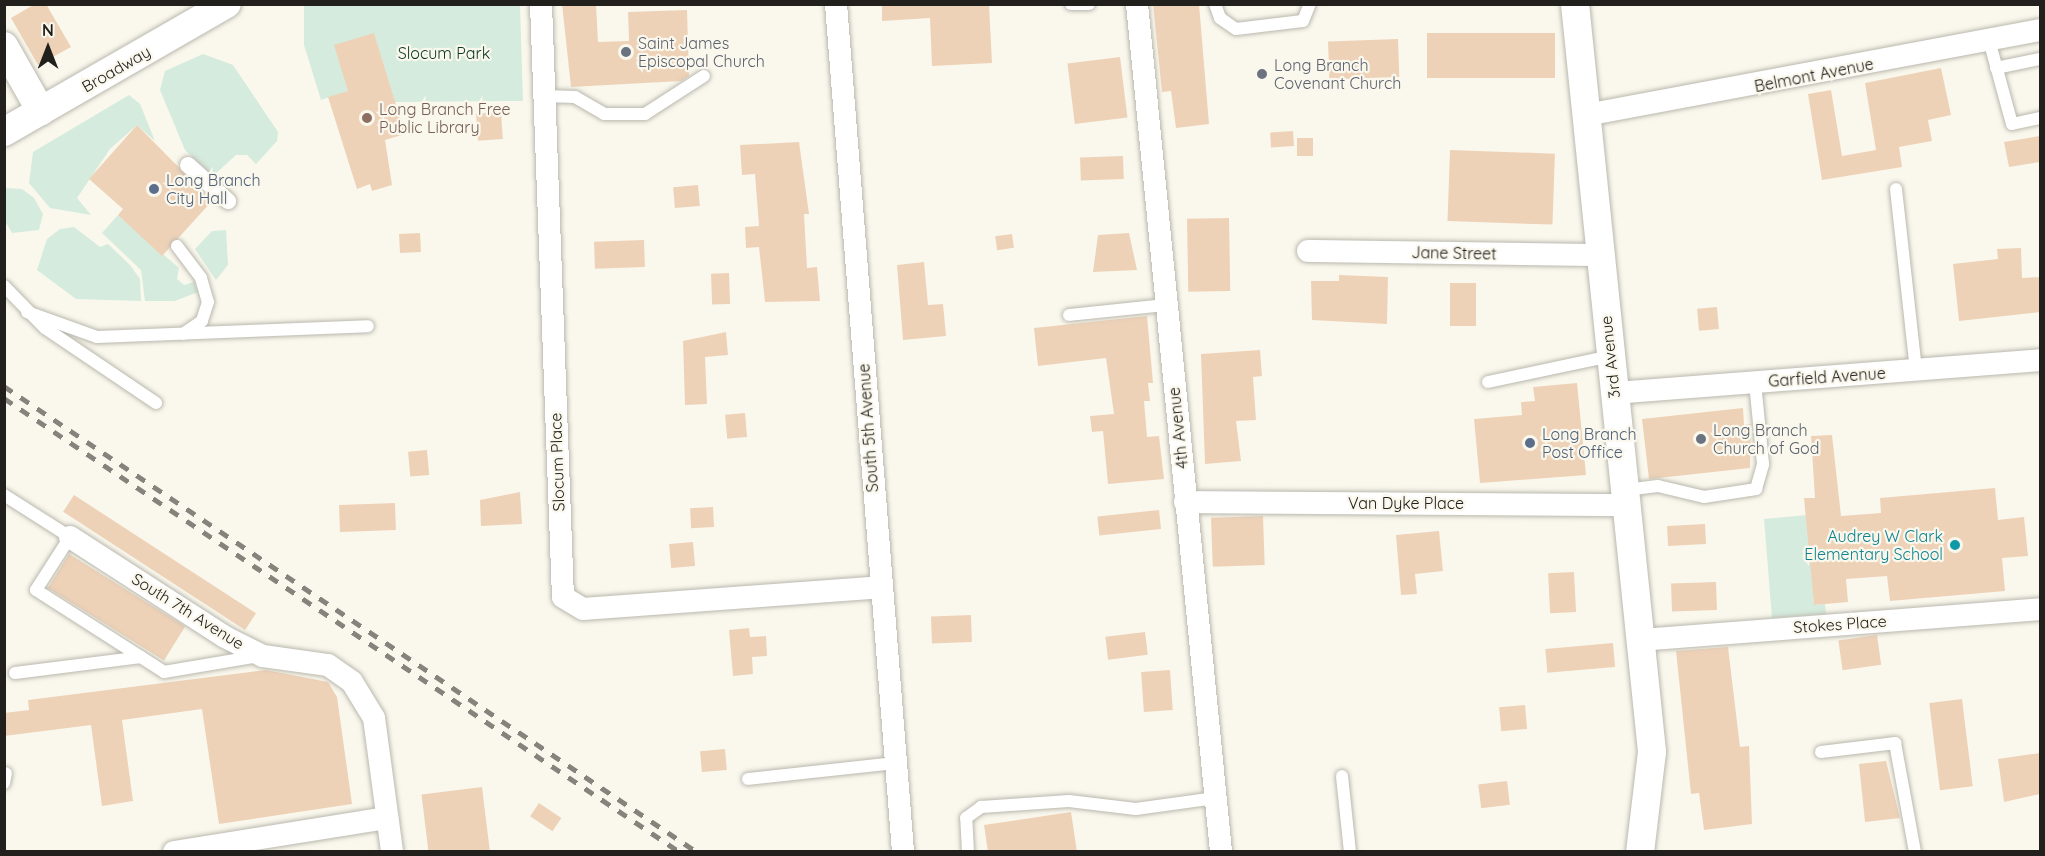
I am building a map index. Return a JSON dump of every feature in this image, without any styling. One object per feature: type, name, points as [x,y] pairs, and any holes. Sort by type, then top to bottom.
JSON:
[{"type":"street","name":"Broadway","points":[[4,132],[227,4]]},
{"type":"street","name":"Slocum Place","points":[[541,4],[563,597],[583,609],[880,587]]},
{"type":"street","name":"South 5th Avenue","points":[[836,4],[880,587],[903,852]]},
{"type":"street","name":"4th Avenue","points":[[1137,4],[1221,852]]},
{"type":"street","name":"3rd Avenue","points":[[1575,4],[1599,255],[1652,752],[1640,852]]},
{"type":"street","name":"Belmont Avenue","points":[[1586,115],[2040,30]]},
{"type":"street","points":[[4,46],[41,111]]},
{"type":"street","points":[[188,165],[228,201]]},
{"type":"street","name":"Jane Street","points":[[1308,252],[1599,255]]},
{"type":"street","name":"Garfield Avenue","points":[[1614,393],[2040,360]]},
{"type":"street","name":"Van Dyke Place","points":[[1185,502],[1625,497]]},
{"type":"street","name":"South 7th Avenue","points":[[70,537],[225,637],[263,656],[328,664],[364,695],[374,718],[392,852]]},
{"type":"street","name":"Stokes Place","points":[[1640,640],[2040,609]]},
{"type":"street","points":[[174,852],[387,818]]},
{"type":"lane","points":[[1071,4],[1089,4]]},
{"type":"lane","points":[[1215,4],[1220,18],[1236,29],[1303,21],[1310,4]]},
{"type":"lane","points":[[1989,40],[2012,124],[2040,118]]},
{"type":"lane","points":[[1996,68],[2040,59]]},
{"type":"lane","points":[[544,96],[575,97],[604,114],[645,114],[704,76]]},
{"type":"lane","points":[[1896,189],[1916,370]]},
{"type":"lane","points":[[177,246],[204,283],[208,307],[202,321],[182,334]]},
{"type":"lane","points":[[4,286],[27,312],[156,403]]},
{"type":"lane","points":[[1069,315],[1166,305]]},
{"type":"lane","points":[[27,312],[97,337],[368,326]]},
{"type":"lane","points":[[1488,382],[1610,356]]},
{"type":"lane","points":[[1625,497],[1658,486],[1704,498],[1756,489],[1763,464],[1755,382]]},
{"type":"lane","name":"South 7th Avenue","points":[[4,495],[70,537]]},
{"type":"lane","points":[[70,537],[36,590],[164,672],[263,656]]},
{"type":"lane","points":[[217,663],[227,654],[225,637]]},
{"type":"lane","points":[[15,673],[141,657]]},
{"type":"lane","points":[[1821,752],[1895,743],[1915,852]]},
{"type":"lane","points":[[748,779],[896,763]]},
{"type":"lane","points":[[1342,776],[1350,852]]},
{"type":"lane","points":[[968,852],[966,818],[981,807],[1069,801],[1136,809],[1215,798]]},
{"type":"green space","name":"Slocum Park","points":[[304,5],[520,5],[523,101],[395,102],[374,34],[348,91],[321,100],[304,45]]},
{"type":"green space","points":[[203,54],[233,65],[278,132],[277,141],[256,164],[247,155],[236,155],[213,176],[185,150],[160,90],[165,71]]},
{"type":"green space","points":[[129,95],[140,104],[155,141],[137,125],[110,149],[77,198],[91,215],[50,208],[29,183],[33,152]]},
{"type":"green space","points":[[5,188],[22,189],[34,198],[43,214],[39,230],[12,233],[5,221]]},
{"type":"green space","points":[[118,215],[179,268],[177,279],[184,285],[194,282],[198,292],[175,301],[145,301],[141,270],[102,233]]},
{"type":"green space","points":[[74,227],[100,247],[108,244],[130,265],[140,279],[141,301],[76,299],[37,270],[47,239],[60,229]]},
{"type":"green space","points":[[226,230],[228,265],[216,280],[195,249],[212,231]]},
{"type":"green space","points":[[1807,515],[1814,605],[1825,604],[1826,614],[1772,618],[1764,519]]},
{"type":"building","points":[[35,4],[46,4],[71,47],[38,65],[11,18]]},
{"type":"building","name":"Saint James Episcopal Church","points":[[562,4],[596,4],[598,42],[629,41],[628,12],[687,10],[689,76],[681,81],[571,87]]},
{"type":"building","points":[[882,4],[989,4],[992,63],[932,66],[930,18],[882,21]]},
{"type":"building","points":[[1153,4],[1199,4],[1209,124],[1176,128],[1171,91],[1162,92]]},
{"type":"building","name":"Long Branch Free Public Library","points":[[374,33],[405,134],[385,140],[392,185],[372,191],[370,184],[357,189],[328,97],[348,91],[334,45]]},
{"type":"building","points":[[1427,33],[1555,33],[1555,78],[1427,78]]},
{"type":"building","points":[[1398,39],[1399,77],[1329,79],[1328,41]]},
{"type":"building","points":[[1120,57],[1127,118],[1075,124],[1067,63]]},
{"type":"building","points":[[1941,68],[1951,115],[1928,120],[1932,141],[1899,147],[1902,167],[1822,180],[1808,94],[1831,90],[1842,156],[1876,150],[1865,83]]},
{"type":"building","points":[[501,112],[503,139],[478,141],[476,114]]},
{"type":"building","name":"Long Branch City Hall","points":[[137,125],[212,201],[162,256],[118,215],[123,209],[89,179]]},
{"type":"building","points":[[1293,131],[1294,146],[1271,148],[1270,133]]},
{"type":"building","points":[[2040,136],[2040,162],[2009,167],[2004,142]]},
{"type":"building","points":[[1297,138],[1313,138],[1313,156],[1297,156]]},
{"type":"building","points":[[799,142],[809,214],[804,214],[807,268],[817,267],[820,301],[765,302],[759,247],[746,248],[745,227],[759,226],[755,174],[742,175],[740,145]]},
{"type":"building","points":[[1450,150],[1555,154],[1552,225],[1448,221]]},
{"type":"building","points":[[1123,156],[1124,179],[1081,180],[1080,158]]},
{"type":"building","points":[[698,185],[700,206],[675,208],[673,187]]},
{"type":"building","points":[[1229,218],[1230,291],[1188,292],[1187,219]]},
{"type":"building","points":[[420,233],[421,252],[400,253],[399,234]]},
{"type":"building","points":[[1129,233],[1137,270],[1093,272],[1098,235]]},
{"type":"building","points":[[1012,234],[1014,248],[997,250],[995,236]]},
{"type":"building","points":[[644,240],[645,267],[595,269],[594,242]]},
{"type":"building","points":[[2021,248],[2022,278],[2040,277],[2040,312],[1959,321],[1953,264],[1998,259],[1997,249]]},
{"type":"building","points":[[924,262],[928,305],[943,304],[946,336],[903,340],[897,265]]},
{"type":"building","points":[[729,273],[730,304],[712,305],[711,274]]},
{"type":"building","points":[[1339,275],[1388,277],[1387,324],[1312,320],[1311,281],[1339,281]]},
{"type":"building","points":[[1450,283],[1476,283],[1476,326],[1450,326]]},
{"type":"building","points":[[1717,307],[1719,329],[1699,331],[1697,309]]},
{"type":"building","points":[[1147,316],[1153,383],[1148,383],[1150,401],[1144,401],[1147,437],[1159,436],[1164,479],[1108,484],[1103,431],[1092,432],[1090,416],[1114,414],[1106,358],[1038,366],[1034,328]]},
{"type":"building","points":[[726,332],[728,355],[705,357],[707,404],[685,405],[683,341]]},
{"type":"building","points":[[1260,350],[1262,376],[1253,377],[1256,420],[1236,421],[1241,461],[1205,464],[1201,354]]},
{"type":"building","name":"Long Branch Post Office","points":[[1577,383],[1586,475],[1480,483],[1474,419],[1522,415],[1521,402],[1535,401],[1533,387]]},
{"type":"building","name":"Long Branch Church of God","points":[[1743,408],[1744,425],[1751,424],[1750,468],[1649,479],[1642,419]]},
{"type":"building","points":[[745,413],[747,437],[727,439],[725,415]]},
{"type":"building","name":"Audrey W Clark Elementary School","points":[[1832,435],[1841,516],[1881,513],[1880,498],[1995,488],[1998,520],[2024,517],[2028,556],[2002,558],[2005,591],[1890,601],[1887,576],[1846,579],[1848,602],[1814,605],[1804,498],[1815,498],[1811,436]]},
{"type":"building","points":[[427,450],[429,475],[410,477],[408,452]]},
{"type":"building","points":[[520,492],[522,524],[481,526],[480,500]]},
{"type":"building","points":[[74,495],[256,613],[245,630],[63,512]]},
{"type":"building","points":[[395,503],[396,530],[340,532],[339,505]]},
{"type":"building","points":[[713,507],[714,527],[691,528],[690,508]]},
{"type":"building","points":[[1159,510],[1161,529],[1099,535],[1097,516]]},
{"type":"building","points":[[1263,516],[1265,565],[1213,567],[1211,518]]},
{"type":"building","points":[[1705,524],[1706,544],[1668,546],[1667,526]]},
{"type":"building","points":[[1439,531],[1443,571],[1415,574],[1417,594],[1401,595],[1396,535]]},
{"type":"building","points":[[693,542],[695,566],[671,568],[669,544]]},
{"type":"building","points":[[69,554],[185,627],[164,661],[48,588]]},
{"type":"building","points":[[1574,572],[1576,612],[1550,613],[1548,573]]},
{"type":"building","points":[[1716,582],[1717,610],[1672,612],[1671,584]]},
{"type":"building","points":[[971,615],[972,642],[932,643],[931,616]]},
{"type":"building","points":[[749,628],[750,637],[766,636],[767,656],[752,657],[753,674],[733,676],[729,630]]},
{"type":"building","points":[[1145,632],[1148,655],[1108,660],[1105,637]]},
{"type":"building","points":[[1877,635],[1881,665],[1843,670],[1838,640]]},
{"type":"building","points":[[1613,643],[1615,667],[1547,673],[1545,649]]},
{"type":"building","points":[[1728,647],[1740,747],[1749,746],[1752,824],[1704,830],[1699,793],[1691,794],[1676,651]]},
{"type":"building","points":[[266,670],[328,682],[337,697],[352,804],[219,824],[202,709],[122,720],[133,801],[102,806],[91,725],[4,736],[4,713],[29,710],[28,700]]},
{"type":"building","points":[[1170,670],[1173,710],[1144,712],[1141,672]]},
{"type":"building","points":[[1962,699],[1973,786],[1940,790],[1929,703]]},
{"type":"building","points":[[1525,705],[1527,729],[1501,731],[1499,707]]},
{"type":"building","points":[[725,749],[727,770],[702,772],[700,751]]},
{"type":"building","points":[[2040,753],[2040,794],[2004,802],[1998,759]]},
{"type":"building","points":[[1886,761],[1900,818],[1865,822],[1859,764]]},
{"type":"building","points":[[1507,781],[1510,805],[1481,808],[1478,785]]},
{"type":"building","points":[[482,787],[490,852],[429,852],[421,794]]},
{"type":"building","points":[[539,803],[561,818],[552,831],[530,816]]},
{"type":"building","points":[[1071,812],[1077,852],[988,852],[984,825]]},
{"type":"railway","points":[[4,386],[697,852]]},
{"type":"railway","points":[[4,398],[680,852]]},
{"type":"place","name":"Saint James Episcopal Church","points":[[626,52]]},
{"type":"place","name":"Long Branch Covenant Church","points":[[1262,74]]},
{"type":"place","name":"Long Branch Free Public Library","points":[[367,118]]},
{"type":"place","name":"Long Branch City Hall","points":[[154,189]]},
{"type":"place","name":"Long Branch Church of God","points":[[1701,439]]},
{"type":"place","name":"Long Branch Post Office","points":[[1530,443]]},
{"type":"place","name":"Audrey W Clark Elementary School","points":[[1955,545]]}]
